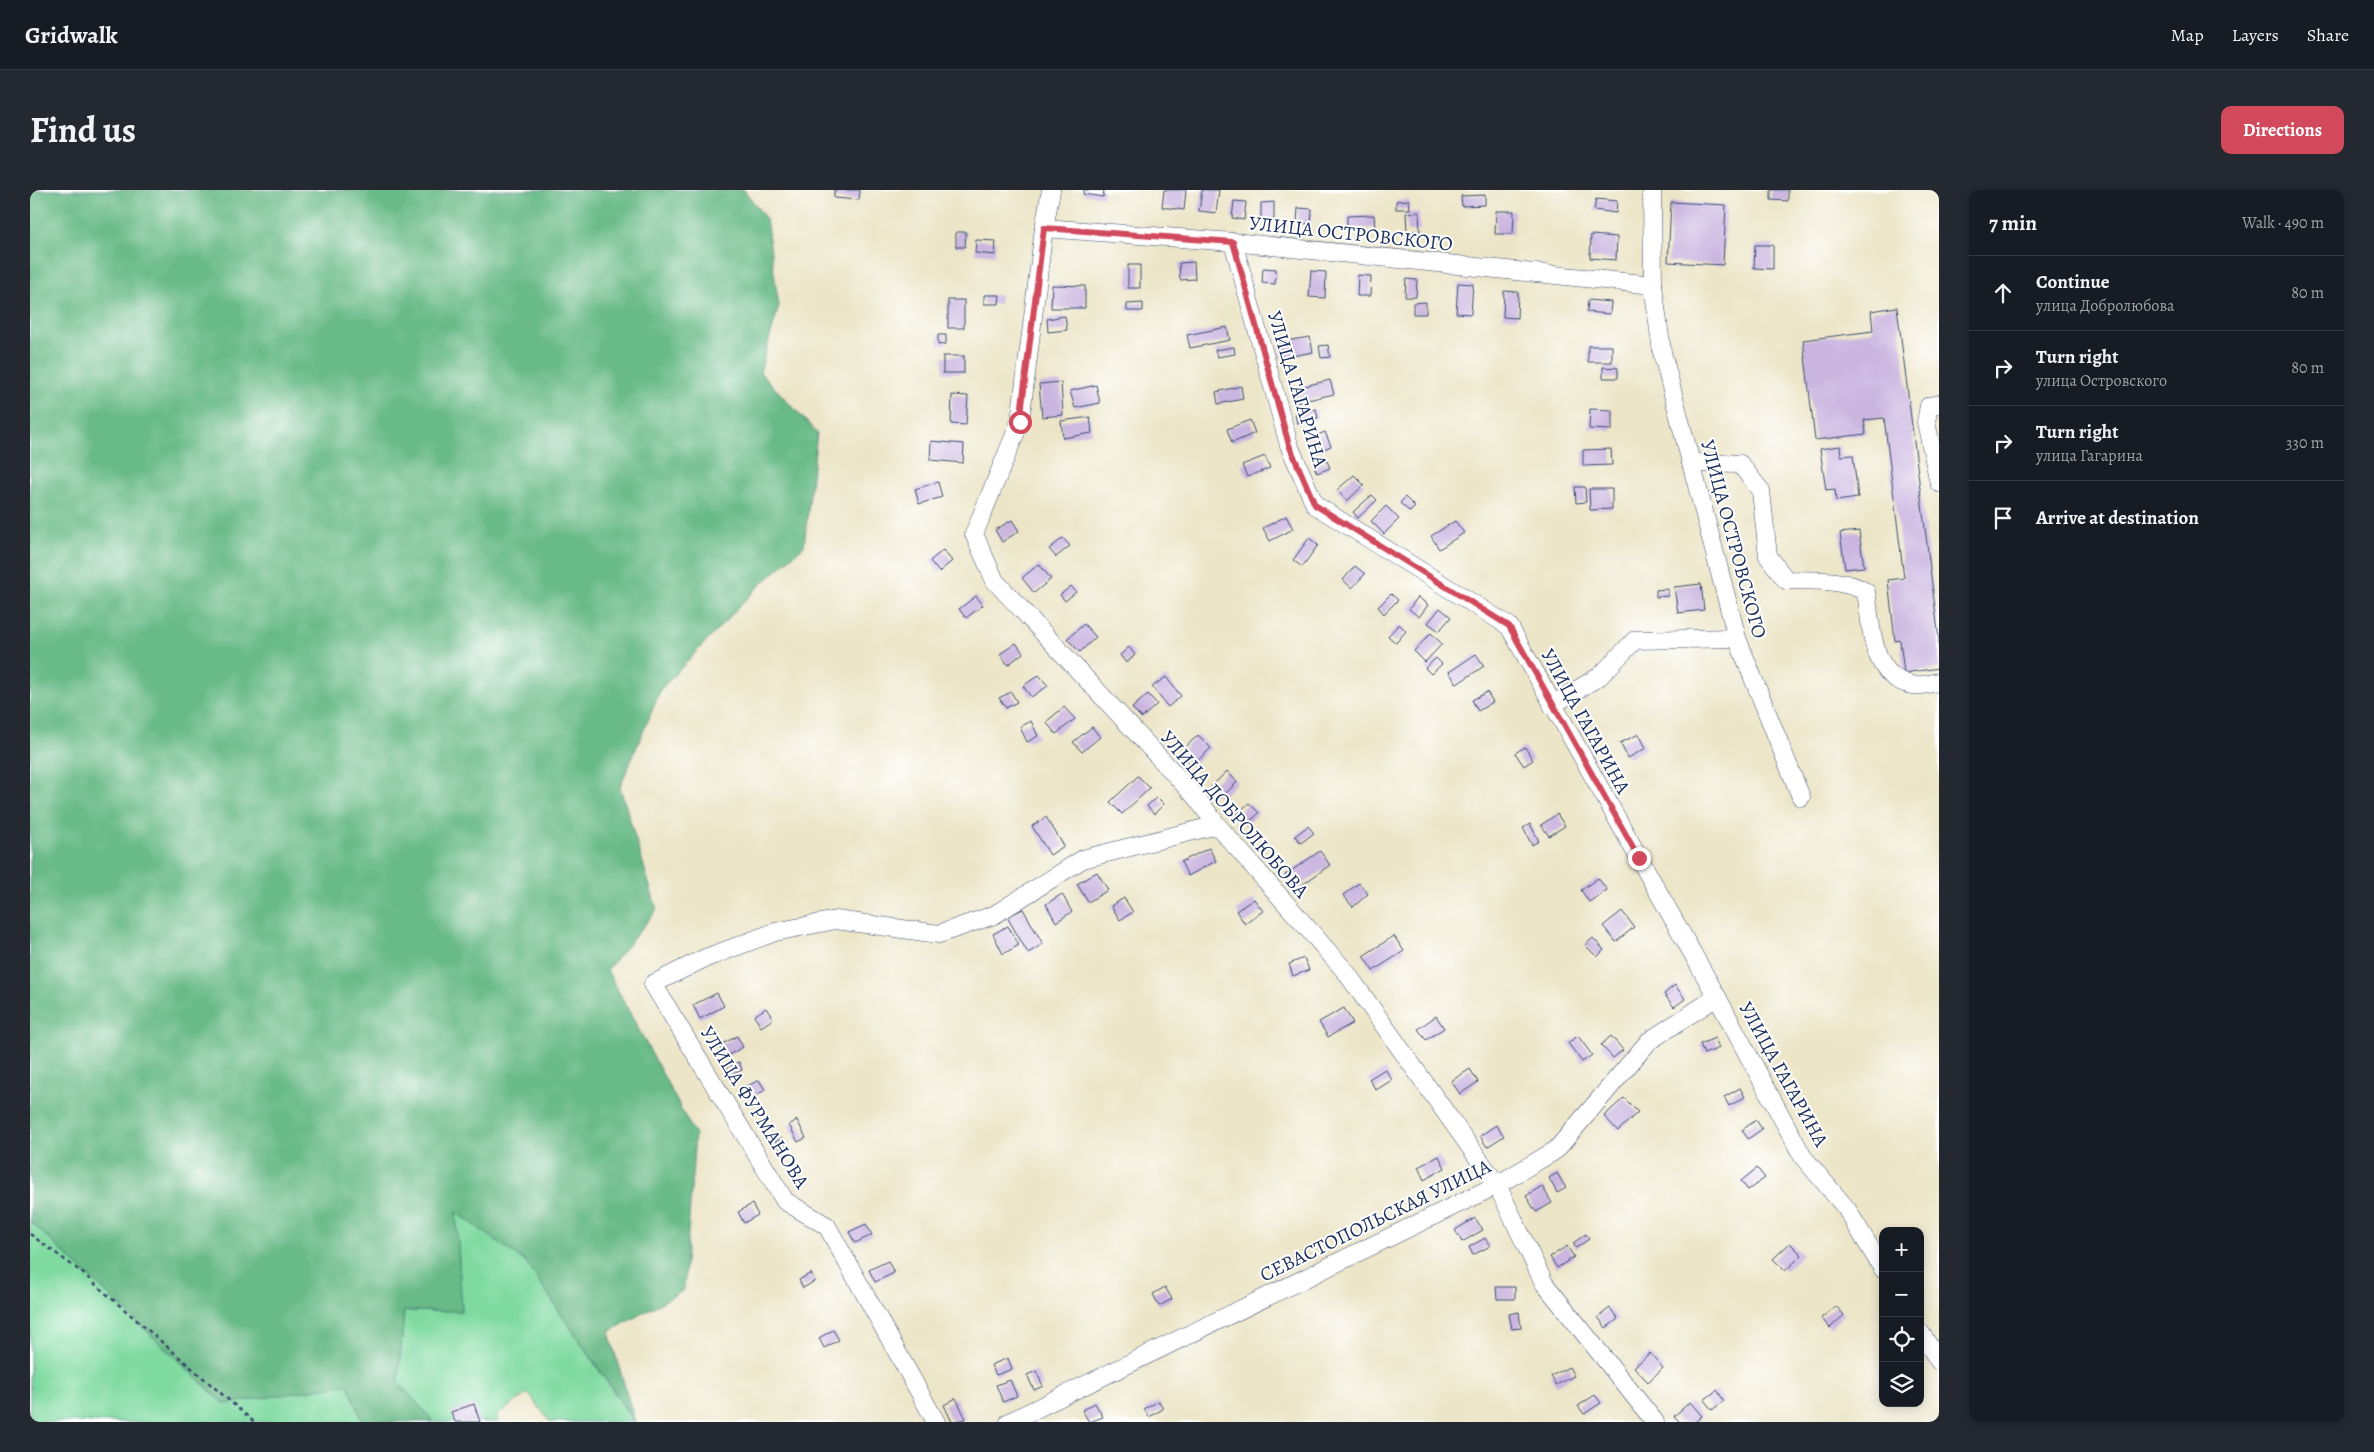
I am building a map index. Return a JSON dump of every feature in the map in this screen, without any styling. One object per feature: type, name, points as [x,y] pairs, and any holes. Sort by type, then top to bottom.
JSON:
[{"type":"street","name":"УЛИЦА ДОБРОЛЮБОВА","points":[[1051,190],[1044,228],[1020,422],[974,534],[995,581],[1195,796],[1217,825],[1346,972],[1497,1185],[1544,1283],[1655,1422]]},
{"type":"street","name":"УЛИЦА ОСТРОВСКОГО","points":[[1652,190],[1653,285],[1662,352],[1737,638],[1801,797]]},
{"type":"street","name":"УЛИЦА ОСТРОВСКОГО","points":[[1044,228],[1233,242],[1653,285]]},
{"type":"street","name":"УЛИЦА ГАГАРИНА","points":[[1233,242],[1289,445],[1315,505],[1509,626],[1717,997],[1803,1157],[1846,1208],[1879,1262]]},
{"type":"street","points":[[1939,404],[1929,406],[1926,422],[1939,483]]},
{"type":"street","points":[[1691,463],[1740,464],[1761,490],[1768,556],[1786,580],[1836,582],[1856,586],[1866,592],[1876,654],[1892,678],[1914,686],[1939,682]]},
{"type":"street","points":[[1552,705],[1600,676],[1635,640],[1737,638]]},
{"type":"street","name":"УЛИЦА ФУРМАНОВА","points":[[936,1422],[828,1226],[785,1200],[653,984],[703,959],[776,932],[836,920],[939,934],[994,915],[1083,859],[1217,825]]},
{"type":"street","name":"СЕВАСТОПОЛЬСКАЯ УЛИЦА","points":[[1009,1422],[1497,1185],[1556,1150],[1649,1041],[1717,997]]},
{"type":"street","points":[[1924,1338],[1939,1361]]},
{"type":"path","points":[[30,1234],[80,1271],[254,1422]]},
{"type":"green space","points":[[30,190],[744,190],[766,219],[779,306],[760,372],[817,433],[804,546],[756,589],[661,689],[620,787],[657,910],[607,970],[695,1135],[684,1290],[609,1332],[635,1422],[526,1262],[456,1212],[462,1311],[404,1311],[398,1382],[434,1422],[363,1422],[348,1384],[225,1404],[30,1221]]},
{"type":"green space","points":[[456,1211],[526,1262],[634,1422],[550,1422],[528,1393],[497,1415],[498,1422],[434,1422],[398,1382],[404,1311],[462,1311]]},
{"type":"green space","points":[[30,1221],[224,1404],[348,1384],[363,1422],[30,1422]]},
{"type":"building","points":[[834,190],[860,190],[859,200],[834,198]]},
{"type":"building","points":[[1084,190],[1104,190],[1103,197],[1083,194]]},
{"type":"building","points":[[1164,190],[1186,190],[1184,210],[1162,207]]},
{"type":"building","points":[[1202,190],[1219,190],[1216,213],[1199,211]]},
{"type":"building","points":[[1771,190],[1788,190],[1788,201],[1771,200]]},
{"type":"building","points":[[1485,195],[1485,205],[1462,206],[1461,196]]},
{"type":"building","points":[[1596,199],[1617,201],[1616,213],[1594,210]]},
{"type":"building","points":[[1409,200],[1410,209],[1396,209],[1396,201]]},
{"type":"building","points":[[1234,201],[1246,202],[1244,220],[1232,218]]},
{"type":"building","points":[[1274,202],[1274,220],[1261,220],[1261,203]]},
{"type":"building","points":[[1671,202],[1726,205],[1723,265],[1668,262]]},
{"type":"building","points":[[1298,208],[1312,209],[1311,224],[1297,223]]},
{"type":"building","points":[[1496,211],[1514,211],[1513,234],[1495,234]]},
{"type":"building","points":[[1419,212],[1420,231],[1407,231],[1406,213]]},
{"type":"building","points":[[1374,215],[1375,228],[1347,229],[1347,216]]},
{"type":"building","points":[[956,232],[966,232],[965,247],[956,247]]},
{"type":"building","points":[[1591,235],[1617,237],[1616,260],[1590,258]]},
{"type":"building","points":[[976,240],[996,241],[995,255],[975,253]]},
{"type":"building","points":[[1755,245],[1773,245],[1773,269],[1754,268]]},
{"type":"building","points":[[1194,262],[1195,279],[1180,280],[1179,263]]},
{"type":"building","points":[[1128,265],[1140,265],[1140,288],[1128,288]]},
{"type":"building","points":[[1263,268],[1276,269],[1275,284],[1262,283]]},
{"type":"building","points":[[1311,271],[1326,272],[1325,298],[1309,297]]},
{"type":"building","points":[[1358,275],[1371,276],[1370,296],[1357,296]]},
{"type":"building","points":[[1406,279],[1417,280],[1416,297],[1405,297]]},
{"type":"building","points":[[1458,283],[1473,284],[1471,314],[1456,313]]},
{"type":"building","points":[[1052,285],[1085,286],[1085,308],[1051,308]]},
{"type":"building","points":[[1504,291],[1518,292],[1517,318],[1503,317]]},
{"type":"building","points":[[984,295],[1000,295],[999,304],[984,304]]},
{"type":"building","points":[[948,300],[964,300],[964,328],[948,328]]},
{"type":"building","points":[[1588,300],[1611,302],[1610,314],[1587,312]]},
{"type":"building","points":[[1426,302],[1426,314],[1413,314],[1413,303]]},
{"type":"building","points":[[1143,303],[1143,311],[1127,311],[1127,304]]},
{"type":"building","points":[[1897,307],[1939,639],[1939,668],[1904,673],[1900,640],[1895,641],[1888,580],[1904,578],[1884,418],[1864,420],[1866,434],[1815,440],[1803,340],[1873,331],[1871,311]]},
{"type":"building","points":[[1065,316],[1067,330],[1048,332],[1047,319]]},
{"type":"building","points":[[1227,327],[1230,340],[1190,348],[1187,335]]},
{"type":"building","points":[[938,335],[946,335],[946,344],[938,345]]},
{"type":"building","points":[[1310,337],[1313,352],[1282,358],[1279,342]]},
{"type":"building","points":[[1328,345],[1330,357],[1321,358],[1319,346]]},
{"type":"building","points":[[1588,346],[1612,346],[1612,362],[1588,362]]},
{"type":"building","points":[[1234,347],[1235,354],[1217,357],[1215,350]]},
{"type":"building","points":[[943,356],[964,356],[964,373],[943,373]]},
{"type":"building","points":[[1603,367],[1618,368],[1618,378],[1603,378]]},
{"type":"building","points":[[1330,380],[1334,394],[1295,403],[1292,389]]},
{"type":"building","points":[[1061,382],[1063,415],[1042,417],[1039,384]]},
{"type":"building","points":[[1096,385],[1100,403],[1075,408],[1070,391]]},
{"type":"building","points":[[1241,386],[1243,399],[1218,404],[1216,392]]},
{"type":"building","points":[[952,395],[968,396],[966,425],[951,424]]},
{"type":"building","points":[[1316,409],[1318,418],[1297,423],[1295,414]]},
{"type":"building","points":[[1590,409],[1612,410],[1612,430],[1589,429]]},
{"type":"building","points":[[1090,417],[1092,433],[1063,438],[1061,421]]},
{"type":"building","points":[[1250,420],[1255,433],[1232,443],[1227,429]]},
{"type":"building","points":[[1325,432],[1331,446],[1314,453],[1308,439]]},
{"type":"building","points":[[931,441],[964,444],[963,463],[930,460]]},
{"type":"building","points":[[1840,446],[1841,456],[1853,455],[1858,498],[1836,501],[1835,489],[1826,490],[1820,449]]},
{"type":"building","points":[[1611,449],[1612,465],[1583,466],[1583,450]]},
{"type":"building","points":[[1265,456],[1270,468],[1247,477],[1242,465]]},
{"type":"building","points":[[1327,461],[1330,468],[1317,473],[1314,466]]},
{"type":"building","points":[[1354,475],[1364,485],[1347,501],[1337,490]]},
{"type":"building","points":[[938,482],[942,497],[919,504],[915,489]]},
{"type":"building","points":[[1575,487],[1585,487],[1586,502],[1576,503]]},
{"type":"building","points":[[1589,489],[1612,489],[1612,509],[1590,510]]},
{"type":"building","points":[[1372,495],[1377,500],[1358,518],[1353,512]]},
{"type":"building","points":[[1405,497],[1415,507],[1410,512],[1400,503]]},
{"type":"building","points":[[1386,506],[1399,519],[1384,534],[1371,521]]},
{"type":"building","points":[[1286,516],[1293,529],[1270,541],[1263,528]]},
{"type":"building","points":[[1012,520],[1019,531],[1002,542],[995,530]]},
{"type":"building","points":[[1455,521],[1464,533],[1439,549],[1431,536]]},
{"type":"building","points":[[1859,531],[1864,567],[1845,569],[1840,533]]},
{"type":"building","points":[[1063,538],[1070,546],[1056,557],[1049,549]]},
{"type":"building","points":[[1309,538],[1318,545],[1302,567],[1293,560]]},
{"type":"building","points":[[943,550],[952,561],[939,572],[930,561]]},
{"type":"building","points":[[1039,564],[1051,579],[1034,593],[1022,578]]},
{"type":"building","points":[[1355,566],[1365,574],[1352,588],[1343,580]]},
{"type":"building","points":[[1701,584],[1704,610],[1678,613],[1674,587]]},
{"type":"building","points":[[1071,586],[1076,592],[1065,601],[1060,595]]},
{"type":"building","points":[[1668,589],[1668,596],[1656,597],[1656,590]]},
{"type":"building","points":[[1391,594],[1398,600],[1384,614],[1378,607]]},
{"type":"building","points":[[976,596],[983,605],[966,618],[959,609]]},
{"type":"building","points":[[1418,597],[1428,605],[1419,617],[1409,609]]},
{"type":"building","points":[[1440,608],[1451,617],[1439,631],[1428,623]]},
{"type":"building","points":[[1084,624],[1096,637],[1080,652],[1067,639]]},
{"type":"building","points":[[1399,624],[1406,631],[1396,643],[1388,636]]},
{"type":"building","points":[[1431,633],[1442,644],[1425,662],[1414,651]]},
{"type":"building","points":[[1016,643],[1023,653],[1008,665],[1000,654]]},
{"type":"building","points":[[1129,647],[1135,655],[1126,663],[1120,655]]},
{"type":"building","points":[[1476,654],[1484,666],[1457,684],[1449,672]]},
{"type":"building","points":[[1436,658],[1442,664],[1431,674],[1425,668]]},
{"type":"building","points":[[1039,675],[1048,686],[1031,697],[1023,686]]},
{"type":"building","points":[[1166,677],[1181,696],[1168,707],[1152,687]]},
{"type":"building","points":[[1011,692],[1017,702],[1006,708],[999,698]]},
{"type":"building","points":[[1487,692],[1493,702],[1478,711],[1472,700]]},
{"type":"building","points":[[1148,694],[1157,704],[1142,718],[1132,708]]},
{"type":"building","points":[[1064,707],[1075,719],[1056,734],[1046,722]]},
{"type":"building","points":[[1031,721],[1038,736],[1027,742],[1020,727]]},
{"type":"building","points":[[1092,727],[1100,737],[1082,752],[1073,742]]},
{"type":"building","points":[[1639,734],[1646,748],[1628,758],[1620,743]]},
{"type":"building","points":[[1198,735],[1211,748],[1192,766],[1180,752]]},
{"type":"building","points":[[1525,747],[1533,760],[1524,766],[1515,753]]},
{"type":"building","points":[[1227,771],[1237,782],[1221,798],[1210,788]]},
{"type":"building","points":[[1138,776],[1150,788],[1122,814],[1110,802]]},
{"type":"building","points":[[1157,797],[1164,804],[1154,814],[1147,806]]},
{"type":"building","points":[[1249,803],[1259,813],[1245,826],[1236,815]]},
{"type":"building","points":[[1557,814],[1565,826],[1549,836],[1541,825]]},
{"type":"building","points":[[1046,817],[1064,846],[1050,855],[1032,826]]},
{"type":"building","points":[[1530,824],[1539,841],[1532,845],[1523,828]]},
{"type":"building","points":[[1308,826],[1314,833],[1301,843],[1295,836]]},
{"type":"building","points":[[1209,848],[1216,861],[1188,876],[1181,862]]},
{"type":"building","points":[[1320,851],[1330,865],[1295,890],[1285,875]]},
{"type":"building","points":[[1097,872],[1108,890],[1088,902],[1077,884]]},
{"type":"building","points":[[1598,878],[1607,890],[1589,902],[1581,890]]},
{"type":"building","points":[[1359,883],[1368,894],[1353,907],[1343,895]]},
{"type":"building","points":[[1062,894],[1072,912],[1056,922],[1046,904]]},
{"type":"building","points":[[1124,898],[1133,912],[1120,920],[1111,906]]},
{"type":"building","points":[[1254,899],[1263,911],[1245,924],[1236,911]]},
{"type":"building","points":[[1023,909],[1043,944],[1028,953],[1007,917]]},
{"type":"building","points":[[1622,911],[1634,927],[1616,942],[1603,926]]},
{"type":"building","points":[[1008,926],[1019,945],[1003,954],[993,934]]},
{"type":"building","points":[[1394,936],[1404,951],[1373,971],[1363,956]]},
{"type":"building","points":[[1593,938],[1604,950],[1597,957],[1585,945]]},
{"type":"building","points":[[1304,958],[1309,970],[1293,976],[1289,964]]},
{"type":"building","points":[[1675,985],[1685,999],[1674,1007],[1664,994]]},
{"type":"building","points":[[717,993],[724,1006],[700,1019],[693,1005]]},
{"type":"building","points":[[766,1008],[773,1019],[761,1027],[754,1016]]},
{"type":"building","points":[[1344,1008],[1353,1023],[1328,1037],[1319,1022]]},
{"type":"building","points":[[1436,1016],[1444,1028],[1426,1040],[1418,1029]]},
{"type":"building","points":[[737,1036],[743,1047],[725,1057],[719,1046]]},
{"type":"building","points":[[1578,1036],[1592,1055],[1582,1062],[1568,1043]]},
{"type":"building","points":[[1611,1036],[1623,1050],[1613,1058],[1601,1045]]},
{"type":"building","points":[[1715,1038],[1719,1048],[1704,1054],[1700,1044]]},
{"type":"building","points":[[739,1062],[742,1070],[729,1075],[727,1066]]},
{"type":"building","points":[[1385,1069],[1392,1080],[1376,1090],[1369,1079]]},
{"type":"building","points":[[1470,1069],[1478,1082],[1460,1094],[1451,1081]]},
{"type":"building","points":[[759,1080],[765,1090],[748,1100],[742,1089]]},
{"type":"building","points":[[1740,1088],[1745,1097],[1729,1106],[1724,1097]]},
{"type":"building","points":[[1624,1098],[1638,1112],[1618,1131],[1604,1116]]},
{"type":"building","points":[[797,1120],[806,1138],[798,1142],[789,1125]]},
{"type":"building","points":[[1756,1120],[1762,1129],[1748,1139],[1742,1130]]},
{"type":"building","points":[[1496,1125],[1504,1136],[1487,1147],[1480,1136]]},
{"type":"building","points":[[782,1138],[788,1148],[781,1152],[775,1142]]},
{"type":"building","points":[[1439,1156],[1445,1168],[1424,1180],[1418,1167]]},
{"type":"building","points":[[1757,1168],[1765,1178],[1748,1190],[1741,1181]]},
{"type":"building","points":[[1557,1173],[1566,1188],[1557,1193],[1549,1178]]},
{"type":"building","points":[[1542,1186],[1552,1203],[1536,1212],[1526,1196]]},
{"type":"building","points":[[752,1204],[758,1215],[744,1223],[738,1212]]},
{"type":"building","points":[[1475,1218],[1483,1230],[1462,1242],[1455,1230]]},
{"type":"building","points":[[866,1224],[872,1235],[855,1243],[849,1232]]},
{"type":"building","points":[[1586,1234],[1589,1239],[1576,1248],[1573,1243]]},
{"type":"building","points":[[1485,1238],[1490,1246],[1473,1255],[1469,1247]]},
{"type":"building","points":[[1790,1243],[1802,1255],[1785,1271],[1773,1259]]},
{"type":"building","points":[[1567,1246],[1574,1257],[1557,1268],[1550,1257]]},
{"type":"building","points":[[888,1261],[894,1273],[875,1282],[869,1270]]},
{"type":"building","points":[[811,1273],[815,1281],[803,1288],[799,1280]]},
{"type":"building","points":[[1165,1287],[1172,1299],[1159,1306],[1153,1294]]},
{"type":"building","points":[[1496,1287],[1515,1287],[1515,1299],[1497,1299]]},
{"type":"building","points":[[1836,1306],[1844,1315],[1830,1328],[1821,1318]]},
{"type":"building","points":[[1610,1308],[1618,1319],[1606,1328],[1598,1317]]},
{"type":"building","points":[[1519,1312],[1521,1328],[1512,1329],[1509,1314]]},
{"type":"building","points":[[833,1330],[839,1340],[824,1348],[819,1338]]},
{"type":"building","points":[[1650,1353],[1663,1368],[1648,1382],[1634,1367]]},
{"type":"building","points":[[1008,1358],[1012,1369],[996,1375],[991,1365]]},
{"type":"building","points":[[1569,1367],[1574,1376],[1556,1385],[1551,1376]]},
{"type":"building","points":[[1036,1371],[1043,1386],[1034,1390],[1027,1375]]},
{"type":"building","points":[[1010,1380],[1017,1396],[1003,1402],[996,1385]]},
{"type":"building","points":[[1717,1390],[1724,1401],[1712,1410],[1704,1400]]},
{"type":"building","points":[[1595,1395],[1601,1403],[1584,1414],[1578,1406]]},
{"type":"building","points":[[956,1398],[966,1419],[952,1422],[944,1405]]},
{"type":"building","points":[[1159,1401],[1163,1409],[1149,1417],[1144,1409]]},
{"type":"building","points":[[1690,1402],[1702,1416],[1695,1422],[1680,1422],[1674,1416]]},
{"type":"building","points":[[1095,1403],[1103,1417],[1089,1422],[1082,1410]]},
{"type":"building","points":[[474,1404],[480,1422],[455,1422],[451,1412]]},
{"type":"route","points":[[1020,422],[1044,228],[1233,242],[1289,445],[1315,505],[1509,626],[1639,858]]}]
